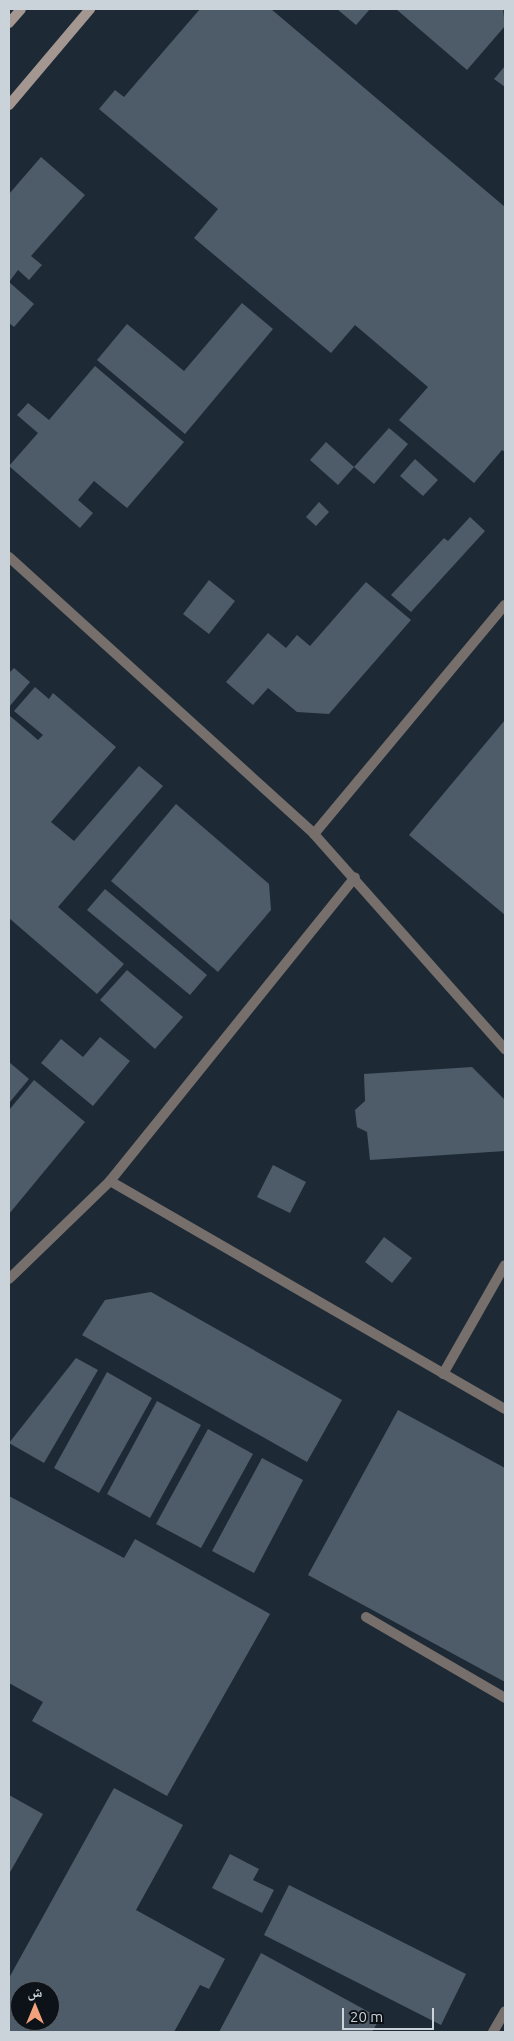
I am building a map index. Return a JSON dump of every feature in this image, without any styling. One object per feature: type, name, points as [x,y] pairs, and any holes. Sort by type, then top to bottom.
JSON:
[{"type":"main road","points":[[9,23],[21,9]]},
{"type":"main road","points":[[9,106],[90,9]]},
{"type":"street","points":[[9,557],[314,834],[355,877],[505,1049]]},
{"type":"street","points":[[314,834],[505,605]]},
{"type":"street","points":[[9,1279],[110,1181],[355,877]]},
{"type":"street","points":[[110,1181],[505,1410]]},
{"type":"street","points":[[443,1374],[505,1265]]},
{"type":"street","points":[[366,1617],[505,1698]]},
{"type":"street","points":[[493,2032],[505,2011]]},
{"type":"building","points":[[200,9],[271,9],[505,207],[505,452],[502,450],[474,483],[399,420],[428,387],[355,325],[331,353],[194,238],[218,209],[99,109],[115,90],[124,97]]},
{"type":"building","points":[[337,9],[370,9],[356,25]]},
{"type":"building","points":[[396,9],[503,9],[505,26],[467,70]]},
{"type":"building","points":[[505,66],[505,87],[494,79]]},
{"type":"building","points":[[41,157],[85,195],[31,256],[42,265],[29,280],[18,270],[9,282],[9,194]]},
{"type":"building","points":[[9,282],[34,304],[14,327],[9,323]]},
{"type":"building","points":[[242,303],[273,329],[185,434],[97,360],[127,324],[184,371]]},
{"type":"building","points":[[95,366],[184,442],[127,508],[94,481],[78,500],[93,513],[80,528],[9,466],[38,433],[17,415],[28,403],[49,420]]},
{"type":"building","points":[[389,428],[408,444],[374,484],[354,467]]},
{"type":"building","points":[[326,442],[354,467],[338,485],[310,460]]},
{"type":"building","points":[[415,459],[438,480],[423,496],[400,476]]},
{"type":"building","points":[[319,502],[329,512],[316,526],[306,517]]},
{"type":"building","points":[[470,517],[485,531],[411,612],[391,595],[444,538],[448,541]]},
{"type":"building","points":[[209,580],[235,601],[209,634],[183,614]]},
{"type":"building","points":[[366,582],[411,620],[329,714],[297,712],[268,688],[253,705],[226,682],[268,633],[286,648],[297,635],[310,646]]},
{"type":"building","points":[[14,668],[30,682],[9,707],[9,673]]},
{"type":"building","points":[[35,687],[49,699],[53,693],[116,747],[51,822],[74,841],[139,766],[163,786],[58,907],[124,964],[97,994],[9,918],[9,715],[38,740],[43,735],[14,711]]},
{"type":"building","points":[[505,720],[505,915],[409,835]]},
{"type":"building","points":[[176,804],[269,884],[271,910],[218,972],[111,881]]},
{"type":"building","points":[[105,889],[207,975],[190,995],[87,910]]},
{"type":"building","points":[[127,970],[183,1017],[155,1049],[100,1000]]},
{"type":"building","points":[[100,1037],[130,1061],[93,1106],[41,1063],[61,1039],[83,1057]]},
{"type":"building","points":[[9,1062],[29,1079],[9,1103]]},
{"type":"building","points":[[472,1067],[505,1100],[505,1151],[370,1160],[367,1132],[357,1127],[355,1110],[365,1101],[364,1074]]},
{"type":"building","points":[[34,1080],[85,1122],[9,1214],[9,1110]]},
{"type":"building","points":[[273,1165],[306,1182],[290,1213],[257,1197]]},
{"type":"building","points":[[384,1237],[412,1258],[392,1283],[365,1262]]},
{"type":"building","points":[[151,1292],[342,1400],[307,1462],[82,1335],[105,1300]]},
{"type":"building","points":[[76,1358],[98,1370],[44,1463],[9,1443]]},
{"type":"building","points":[[107,1372],[152,1398],[99,1493],[54,1468]]},
{"type":"building","points":[[157,1401],[201,1425],[150,1518],[107,1494]]},
{"type":"building","points":[[398,1410],[505,1468],[505,1682],[308,1575]]},
{"type":"building","points":[[208,1429],[253,1454],[201,1548],[156,1524]]},
{"type":"building","points":[[262,1458],[303,1480],[254,1573],[212,1551]]},
{"type":"building","points":[[9,1496],[124,1558],[135,1539],[270,1614],[167,1796],[32,1721],[43,1702],[9,1683]]},
{"type":"building","points":[[114,1788],[183,1825],[136,1910],[225,1959],[209,1989],[200,1985],[174,2032],[9,2032],[9,1978]]},
{"type":"building","points":[[9,1795],[43,1814],[9,1874]]},
{"type":"building","points":[[230,1854],[259,1869],[253,1880],[274,1890],[262,1913],[212,1888]]},
{"type":"building","points":[[289,1885],[466,1974],[441,2025],[264,1935]]},
{"type":"building","points":[[261,1953],[380,2018],[372,2032],[219,2032]]}]
